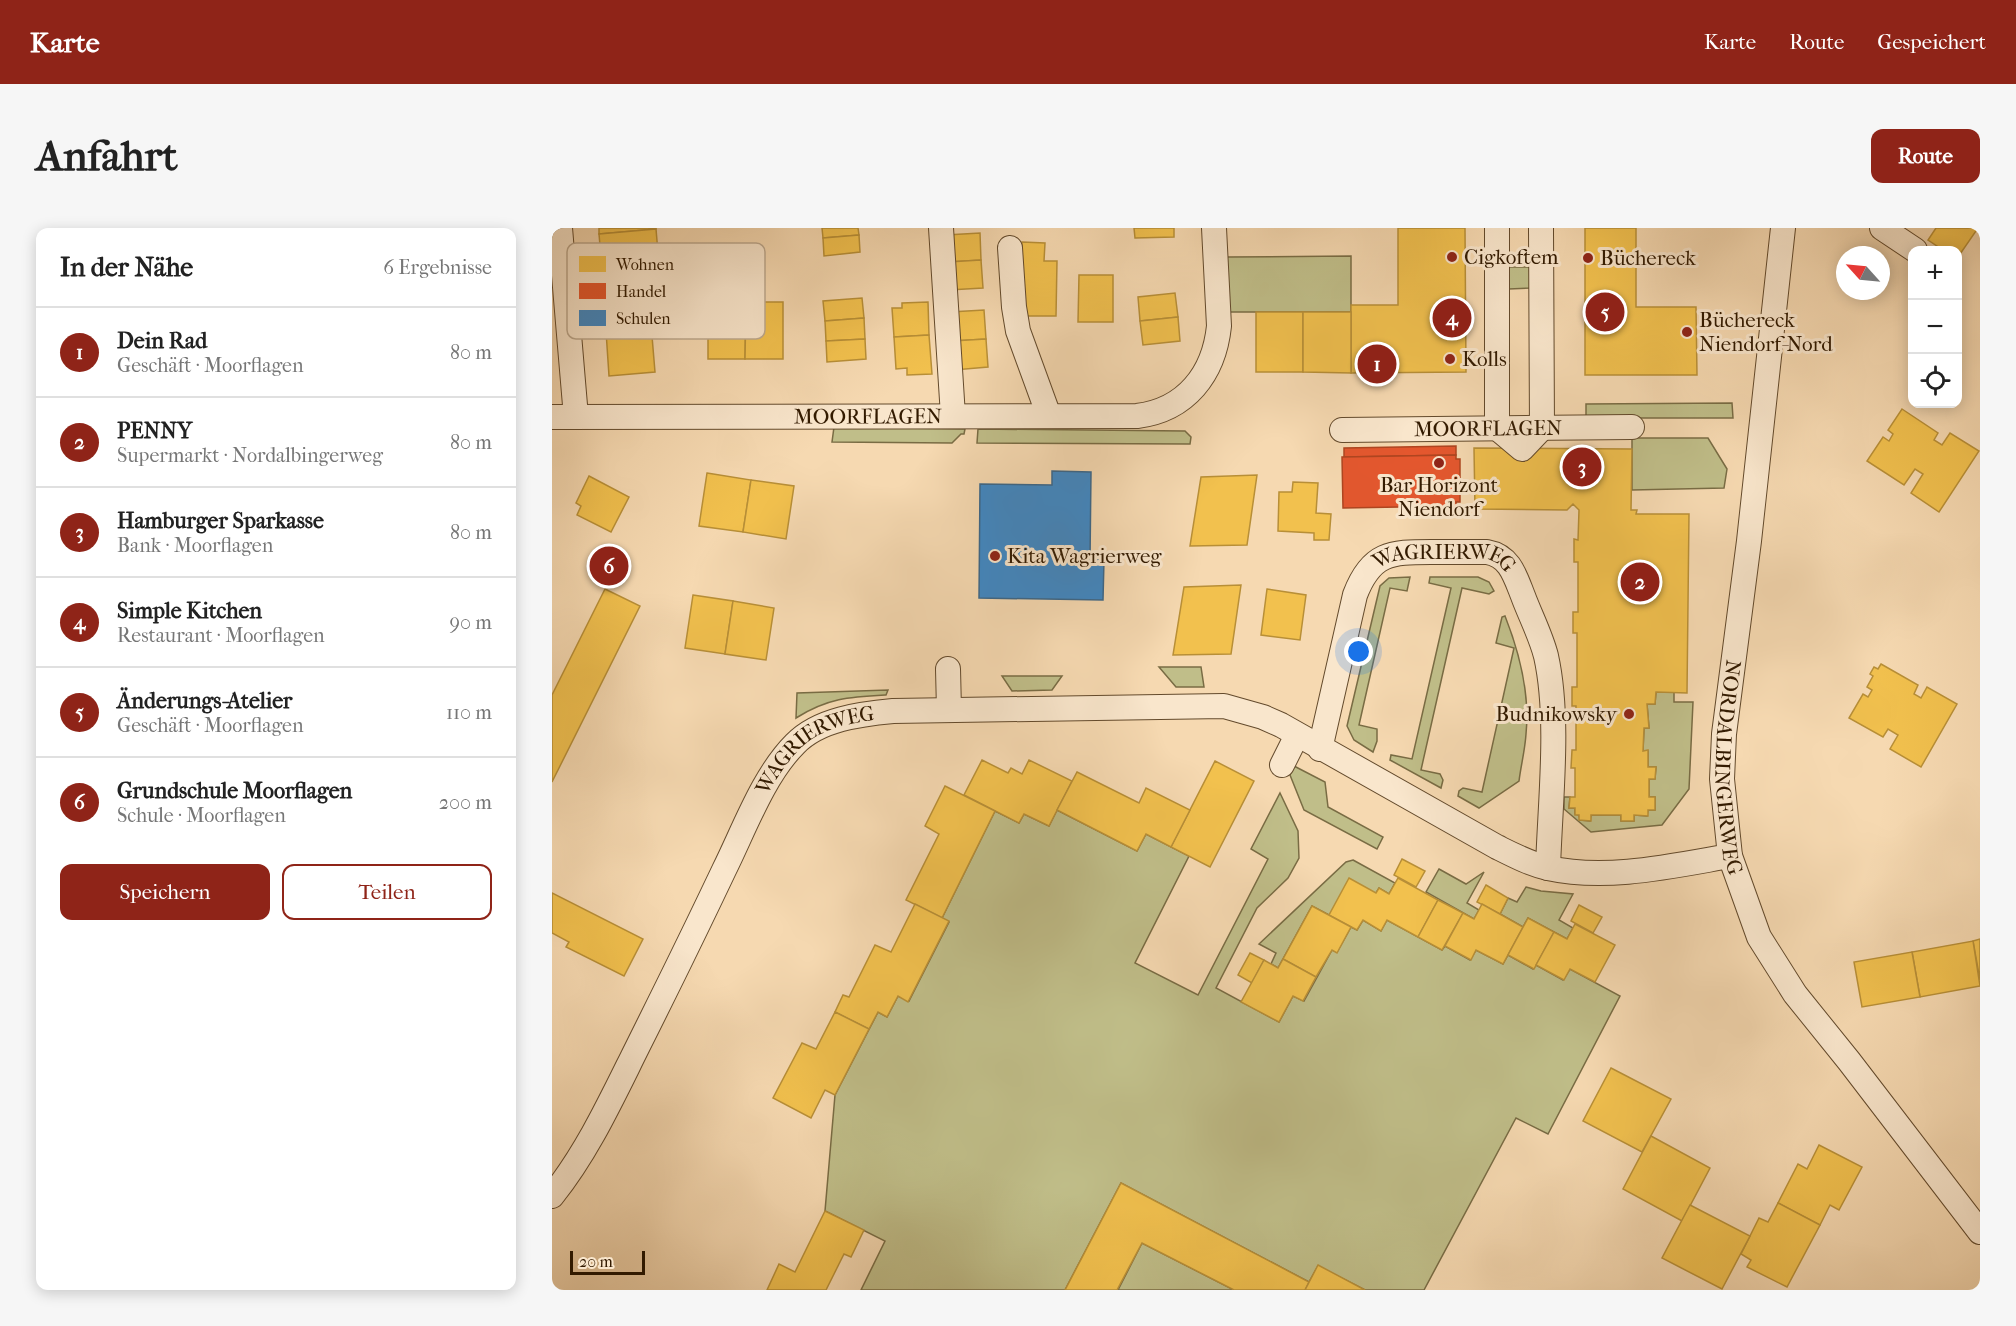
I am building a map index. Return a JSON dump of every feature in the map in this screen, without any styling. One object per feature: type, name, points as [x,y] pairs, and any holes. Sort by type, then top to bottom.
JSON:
[{"type":"street","points":[[560,228],[567,308]]},
{"type":"street","points":[[941,228],[953,416]]},
{"type":"street","name":"MOORFLAGEN","points":[[564,417],[1137,416],[1151,414],[1182,400],[1194,388],[1205,372],[1217,340],[1219,326],[1214,228]]},
{"type":"street","points":[[1497,228],[1497,428]]},
{"type":"street","points":[[1541,228],[1542,428]]},
{"type":"street","name":"NORDALBINGERWEG","points":[[1783,228],[1749,540],[1724,734],[1722,779],[1730,856],[1760,937],[1789,986],[1980,1232]]},
{"type":"street","points":[[1882,228],[1909,246]]},
{"type":"street","points":[[1010,248],[1018,331],[1049,416]]},
{"type":"street","points":[[564,417],[574,389],[570,339]]},
{"type":"street","name":"MOORFLAGEN","points":[[1342,430],[1632,427]]},
{"type":"street","name":"WAGRIERWEG","points":[[1320,749],[1355,595],[1367,569],[1376,561],[1400,552],[1487,552],[1496,554],[1506,561],[1514,573],[1545,654],[1552,725],[1548,868]]},
{"type":"street","points":[[948,669],[949,710]]},
{"type":"street","name":"WAGRIERWEG","points":[[552,1196],[579,1160],[608,1108],[751,814],[780,761],[804,736],[820,727],[843,719],[884,712],[1224,706],[1263,717],[1497,847],[1548,868],[1617,872],[1730,856]]},
{"type":"street","points":[[1282,765],[1297,735]]},
{"type":"shaded area","points":[[1351,256],[1351,312],[1229,312],[1227,257]]},
{"type":"shaded area","points":[[1509,267],[1530,267],[1530,288],[1509,289]]},
{"type":"shaded area","points":[[1732,403],[1733,418],[1586,418],[1586,404]]},
{"type":"shaded area","points":[[834,427],[965,429],[964,434],[952,443],[832,442]]},
{"type":"shaded area","points":[[978,429],[1185,431],[1191,437],[1190,444],[977,443]]},
{"type":"shaded area","points":[[1632,438],[1708,438],[1727,469],[1724,488],[1632,490]]},
{"type":"shaded area","points":[[1410,577],[1407,591],[1390,588],[1359,725],[1377,729],[1377,741],[1373,752],[1354,740],[1347,726],[1380,586],[1389,578]]},
{"type":"shaded area","points":[[1430,577],[1478,577],[1489,582],[1494,591],[1489,594],[1462,588],[1421,770],[1440,774],[1443,780],[1441,788],[1390,760],[1391,755],[1412,759],[1451,588],[1429,583]]},
{"type":"shaded area","points":[[1505,616],[1519,659],[1525,689],[1527,719],[1525,746],[1519,781],[1479,808],[1458,796],[1459,791],[1463,788],[1482,792],[1514,648],[1496,643],[1502,617]]},
{"type":"shaded area","points":[[1159,667],[1201,667],[1204,687],[1176,687]]},
{"type":"shaded area","points":[[1002,676],[1062,676],[1052,690],[1012,691]]},
{"type":"shaded area","points":[[888,690],[886,695],[829,702],[796,718],[797,693]]},
{"type":"shaded area","points":[[1656,692],[1674,692],[1674,702],[1693,702],[1689,789],[1662,825],[1591,832],[1564,809],[1564,797],[1570,797],[1569,808],[1575,808],[1575,814],[1579,815],[1580,820],[1590,821],[1591,815],[1621,815],[1621,821],[1634,821],[1634,815],[1647,816],[1648,810],[1655,810],[1655,797],[1649,797],[1649,779],[1655,779],[1656,767],[1648,767],[1648,751],[1643,751],[1644,728],[1649,728],[1647,704],[1655,704]]},
{"type":"shaded area","points":[[1294,766],[1325,782],[1328,807],[1383,837],[1377,849],[1304,810],[1290,775]]},
{"type":"shaded area","points":[[1280,793],[1298,831],[1299,858],[1288,878],[1257,908],[1216,988],[1279,1022],[1293,996],[1304,1001],[1332,950],[1337,952],[1351,927],[1357,930],[1363,920],[1381,931],[1387,920],[1442,950],[1445,946],[1470,960],[1476,950],[1503,964],[1508,955],[1533,969],[1536,965],[1563,980],[1570,969],[1620,996],[1548,1134],[1516,1118],[1424,1290],[1365,1290],[1318,1266],[1309,1282],[1121,1183],[1065,1290],[861,1290],[885,1241],[825,1211],[835,1095],[878,1012],[887,1017],[898,996],[909,1001],[949,922],[942,918],[995,811],[1019,823],[1024,814],[1049,826],[1057,810],[1137,851],[1146,834],[1189,856],[1135,963],[1198,995],[1268,859],[1251,849]]},
{"type":"shaded area","points":[[1353,860],[1395,883],[1389,894],[1379,888],[1376,893],[1329,915],[1312,906],[1278,968],[1271,964],[1276,953],[1259,944],[1346,862]]},
{"type":"shaded area","points":[[1439,869],[1466,884],[1484,872],[1467,903],[1479,910],[1474,919],[1426,892]]},
{"type":"shaded area","points":[[1526,887],[1573,894],[1559,920],[1573,928],[1567,939],[1528,918],[1523,927],[1500,914],[1508,898],[1517,902]]},
{"type":"shaded area","points":[[1142,1243],[1234,1290],[1118,1290]]},
{"type":"building: Wohnen","points":[[599,228],[656,228],[656,229],[599,234]]},
{"type":"building: Wohnen","points":[[822,228],[858,228],[859,235],[823,238]]},
{"type":"building: Wohnen","points":[[1134,228],[1174,228],[1174,237],[1135,238]]},
{"type":"building: Wohnen","points":[[1398,228],[1465,228],[1466,372],[1351,373],[1351,305],[1398,305]]},
{"type":"building: Wohnen","points":[[1585,228],[1636,228],[1636,307],[1696,307],[1697,375],[1585,375]]},
{"type":"building: Wohnen","points":[[1936,228],[1978,228],[1962,251],[1962,246],[1937,246],[1928,240]]},
{"type":"building: Wohnen","points":[[656,229],[657,243],[600,243],[599,234]]},
{"type":"building: Wohnen","points":[[980,233],[981,260],[948,262],[946,235]]},
{"type":"building: Wohnen","points":[[859,235],[860,252],[824,256],[823,238]]},
{"type":"building: Wohnen","points":[[1022,242],[1045,243],[1044,261],[1057,261],[1056,316],[1020,316]]},
{"type":"building: Wohnen","points":[[981,260],[983,288],[949,290],[948,262]]},
{"type":"building: Wohnen","points":[[1079,275],[1113,275],[1113,322],[1078,322]]},
{"type":"building: Wohnen","points":[[1175,293],[1178,317],[1140,321],[1138,297]]},
{"type":"building: Wohnen","points":[[862,298],[864,318],[825,321],[823,301]]},
{"type":"building: Wohnen","points":[[765,302],[783,302],[783,359],[745,359],[745,339],[765,339]]},
{"type":"building: Wohnen","points":[[928,302],[929,335],[894,337],[892,308],[902,308],[902,303]]},
{"type":"building: Wohnen","points":[[984,310],[986,339],[952,341],[950,312]]},
{"type":"building: Wohnen","points":[[1256,312],[1303,312],[1303,372],[1256,372]]},
{"type":"building: Wohnen","points":[[1303,312],[1351,312],[1351,373],[1303,372]]},
{"type":"building: Wohnen","points":[[1178,317],[1180,341],[1143,345],[1140,321]]},
{"type":"building: Wohnen","points":[[864,318],[865,339],[826,341],[825,321]]},
{"type":"building: Wohnen","points":[[929,335],[932,374],[907,375],[907,368],[896,369],[894,337]]},
{"type":"building: Wohnen","points":[[607,339],[652,339],[655,372],[609,376]]},
{"type":"building: Wohnen","points":[[708,339],[745,339],[745,359],[708,359]]},
{"type":"building: Wohnen","points":[[865,339],[866,359],[827,362],[826,341]]},
{"type":"building: Wohnen","points":[[986,339],[988,367],[954,370],[952,341]]},
{"type":"building: Wohnen","points":[[1902,409],[1938,433],[1934,440],[1942,445],[1950,433],[1979,451],[1939,512],[1911,493],[1923,474],[1915,469],[1904,485],[1867,461],[1883,437],[1889,441],[1893,434],[1888,430]]},
{"type":"building: Wohnen","points":[[1474,448],[1632,449],[1631,510],[1637,510],[1636,514],[1689,514],[1687,693],[1656,692],[1655,704],[1647,704],[1649,728],[1644,728],[1643,751],[1648,750],[1648,767],[1656,767],[1655,779],[1649,779],[1649,797],[1655,797],[1655,810],[1648,810],[1648,816],[1634,815],[1634,821],[1621,821],[1621,815],[1591,815],[1591,821],[1579,820],[1579,815],[1575,815],[1575,808],[1569,808],[1570,797],[1575,797],[1575,768],[1571,768],[1572,750],[1576,750],[1576,706],[1572,706],[1572,687],[1577,687],[1577,633],[1573,633],[1573,612],[1578,612],[1578,562],[1574,562],[1574,539],[1578,540],[1579,510],[1573,504],[1567,510],[1475,509]]},
{"type":"building: Wohnen","points":[[707,473],[751,480],[743,532],[699,526]]},
{"type":"building: Wohnen","points":[[1257,475],[1247,545],[1190,546],[1201,477]]},
{"type":"building: Wohnen","points":[[589,476],[629,497],[611,532],[577,515],[581,506],[576,503]]},
{"type":"building: Wohnen","points":[[751,480],[794,486],[786,539],[743,532]]},
{"type":"building: Wohnen","points":[[1293,482],[1318,483],[1316,513],[1331,514],[1329,540],[1314,540],[1314,533],[1278,531],[1279,492],[1292,492]]},
{"type":"building: Wohnen","points":[[1241,585],[1231,654],[1173,655],[1184,587]]},
{"type":"building: Wohnen","points":[[605,589],[640,606],[552,782],[552,695]]},
{"type":"building: Wohnen","points":[[1267,589],[1306,595],[1300,640],[1261,635]]},
{"type":"building: Wohnen","points":[[693,595],[733,601],[725,654],[685,648]]},
{"type":"building: Wohnen","points":[[733,601],[774,608],[766,660],[725,654]]},
{"type":"building: Wohnen","points":[[1881,664],[1918,685],[1914,694],[1921,698],[1927,687],[1957,704],[1921,767],[1890,749],[1898,735],[1888,729],[1883,737],[1849,718],[1863,694],[1868,697],[1872,690],[1867,687],[1873,676],[1870,674],[1874,667],[1878,669]]},
{"type":"building: Wohnen","points":[[982,760],[1008,773],[1011,768],[1022,774],[1029,760],[1072,781],[1049,826],[1024,814],[1019,823],[964,795]]},
{"type":"building: Wohnen","points":[[1215,761],[1254,781],[1210,867],[1171,847]]},
{"type":"building: Wohnen","points":[[1077,772],[1139,803],[1146,788],[1190,810],[1171,847],[1146,834],[1137,851],[1057,810]]},
{"type":"building: Wohnen","points":[[945,786],[995,811],[942,918],[906,900],[939,834],[925,826]]},
{"type":"building: Wohnen","points":[[1402,859],[1425,871],[1416,887],[1394,875]]},
{"type":"building: Wohnen","points":[[1349,878],[1376,893],[1379,888],[1389,894],[1398,878],[1438,900],[1418,937],[1387,920],[1381,931],[1363,920],[1357,930],[1329,915]]},
{"type":"building: Wohnen","points":[[1486,885],[1508,898],[1500,914],[1477,902]]},
{"type":"building: Wohnen","points":[[552,893],[643,939],[624,976],[566,947],[569,942],[552,933]]},
{"type":"building: Wohnen","points":[[1438,900],[1463,913],[1442,950],[1418,937]]},
{"type":"building: Wohnen","points":[[915,904],[949,921],[908,1002],[898,996],[887,1017],[878,1012],[869,1029],[835,1012],[843,995],[849,997],[875,945],[891,952]]},
{"type":"building: Wohnen","points":[[1482,904],[1523,927],[1503,964],[1476,950],[1471,960],[1445,946],[1463,913],[1474,919]]},
{"type":"building: Wohnen","points":[[1579,905],[1602,917],[1593,933],[1571,921]]},
{"type":"building: Wohnen","points":[[1312,906],[1351,927],[1337,953],[1332,950],[1316,977],[1283,959]]},
{"type":"building: Wohnen","points":[[1528,918],[1554,932],[1534,969],[1508,955]]},
{"type":"building: Wohnen","points":[[1575,924],[1615,945],[1595,982],[1570,969],[1564,980],[1536,965],[1554,932],[1567,939]]},
{"type":"building: Wohnen","points":[[1980,939],[1980,980],[1973,941]]},
{"type":"building: Wohnen","points":[[1973,941],[1980,986],[1920,997],[1912,952]]},
{"type":"building: Wohnen","points":[[1912,952],[1920,997],[1862,1007],[1854,962]]},
{"type":"building: Wohnen","points":[[1250,953],[1264,960],[1252,983],[1238,975]]},
{"type":"building: Wohnen","points":[[1283,959],[1316,977],[1303,1001],[1293,996],[1279,1022],[1241,1002],[1264,960],[1278,968]]},
{"type":"building: Wohnen","points":[[835,1012],[869,1029],[835,1095],[825,1090],[811,1118],[773,1098],[802,1043],[816,1049]]},
{"type":"building: Wohnen","points":[[1611,1068],[1671,1099],[1642,1152],[1583,1121]]},
{"type":"building: Wohnen","points":[[1651,1136],[1710,1168],[1682,1221],[1623,1189]]},
{"type":"building: Wohnen","points":[[1819,1145],[1862,1167],[1839,1210],[1830,1205],[1820,1225],[1778,1203],[1798,1164],[1807,1169]]},
{"type":"building: Wohnen","points":[[1121,1183],[1309,1282],[1305,1290],[1234,1290],[1142,1243],[1117,1290],[1065,1290]]},
{"type":"building: Wohnen","points":[[1778,1203],[1820,1225],[1787,1287],[1747,1267],[1751,1260],[1741,1254],[1759,1218],[1768,1222]]},
{"type":"building: Wohnen","points":[[1690,1205],[1750,1236],[1722,1289],[1662,1258]]},
{"type":"building: Wohnen","points":[[825,1211],[864,1230],[851,1257],[844,1254],[826,1290],[767,1290],[779,1264],[795,1272]]},
{"type":"building: Wohnen","points":[[1318,1265],[1365,1290],[1305,1290]]},
{"type":"building: Handel","points":[[1456,446],[1456,455],[1344,457],[1344,448]]},
{"type":"building: Handel","points":[[1456,455],[1456,459],[1460,459],[1460,502],[1456,502],[1457,506],[1343,508],[1342,457]]},
{"type":"building: Schulen","points":[[1052,471],[1091,472],[1090,560],[1104,560],[1103,600],[979,598],[980,484],[1052,485]]},
{"type":"place","name":"Cigkoftem","points":[[1452,257]]},
{"type":"place","name":"Büchereck","points":[[1588,258]]},
{"type":"place","name":"Änderungs-Atelier","points":[[1605,312]]},
{"type":"place","name":"Simple Kitchen","points":[[1452,318]]},
{"type":"place","name":"Büchereck Niendorf-Nord","points":[[1687,332]]},
{"type":"place","name":"Kolls","points":[[1450,359]]},
{"type":"place","name":"Dein Rad","points":[[1377,364]]},
{"type":"place","name":"Bar Horizont Niendorf","points":[[1439,463]]},
{"type":"place","name":"Hamburger Sparkasse","points":[[1582,467]]},
{"type":"place","name":"Kita Wagrierweg","points":[[995,556]]},
{"type":"place","name":"Grundschule Moorflagen","points":[[609,566]]},
{"type":"place","name":"PENNY","points":[[1640,582]]},
{"type":"place","name":"Budnikowsky","points":[[1629,714]]}]
